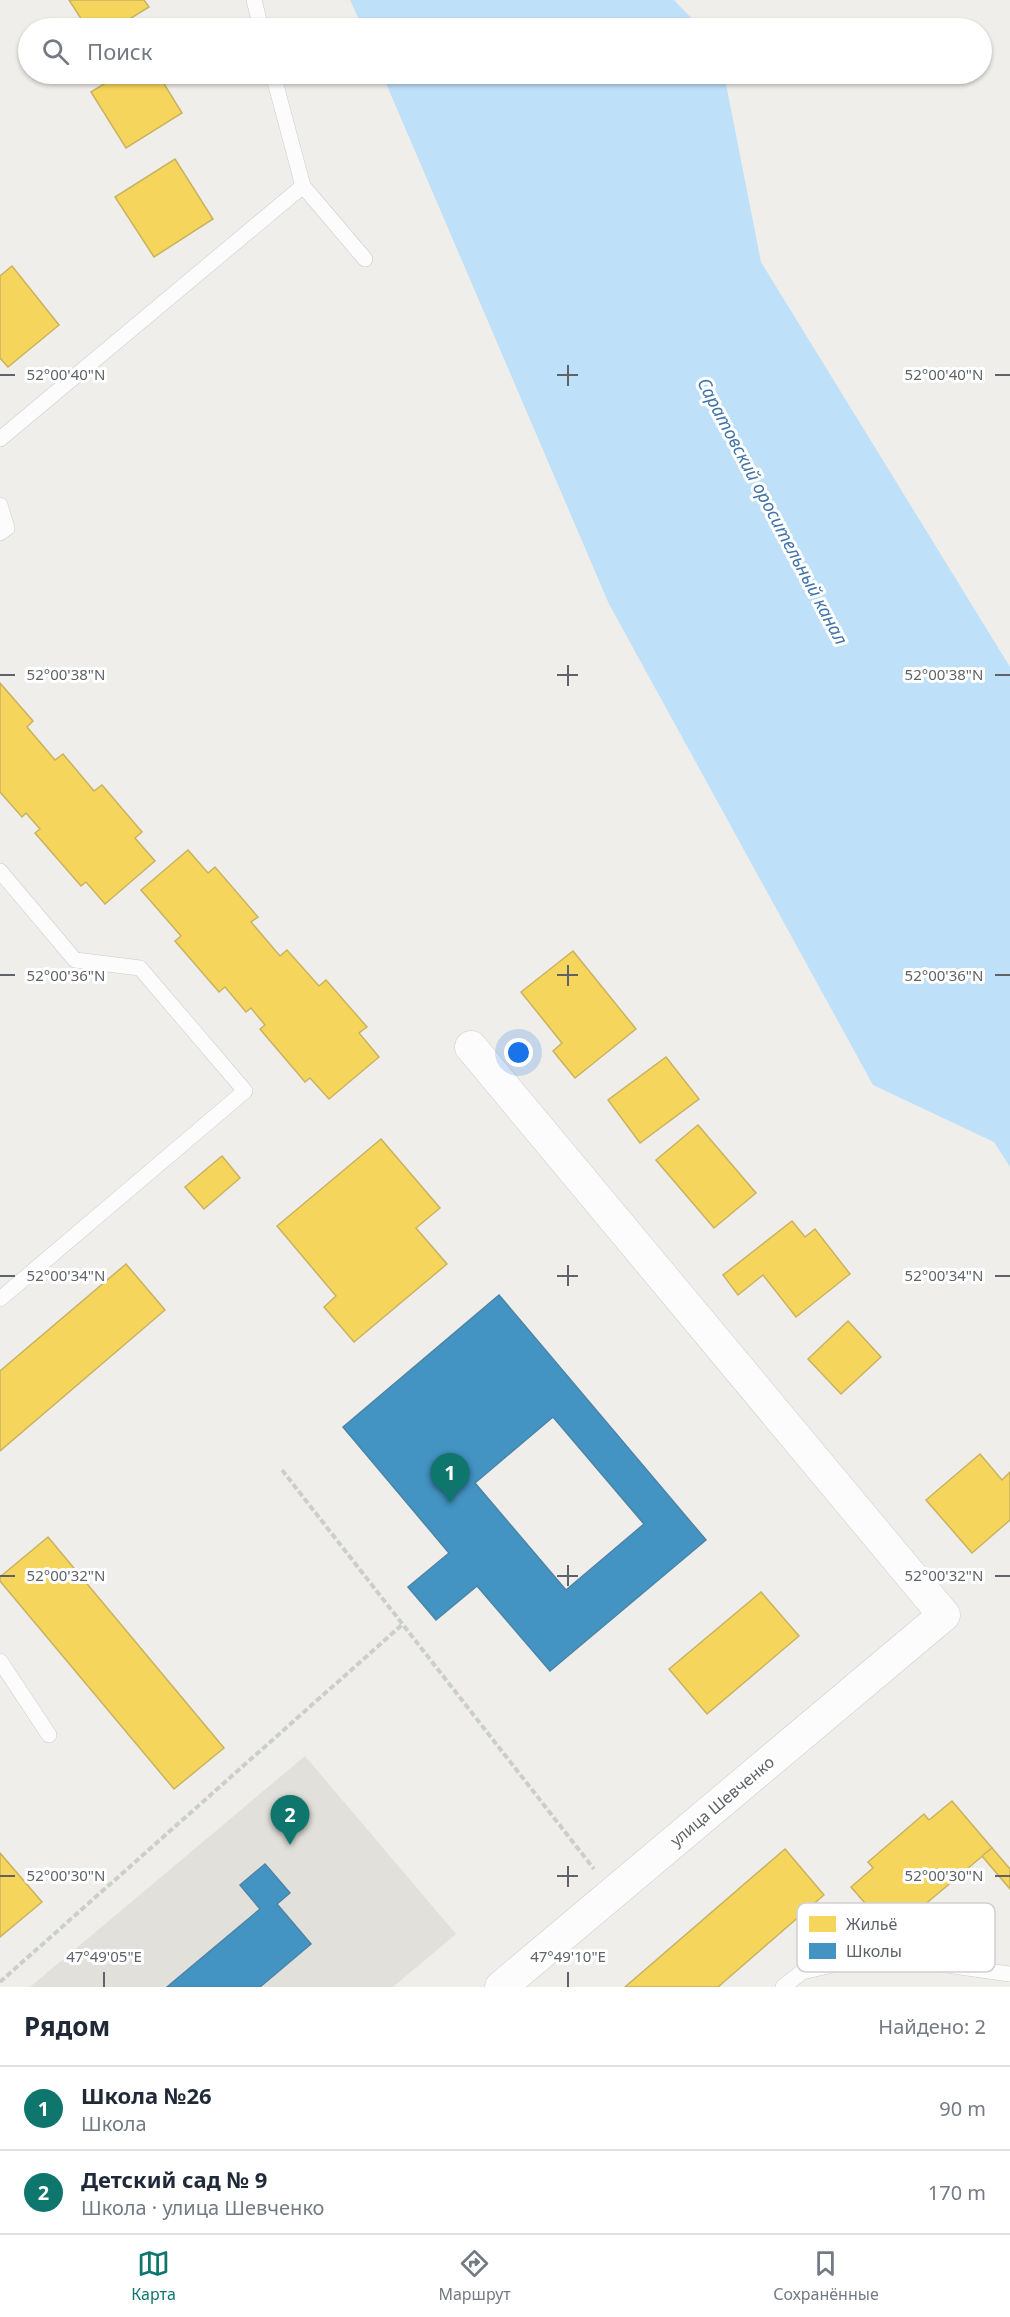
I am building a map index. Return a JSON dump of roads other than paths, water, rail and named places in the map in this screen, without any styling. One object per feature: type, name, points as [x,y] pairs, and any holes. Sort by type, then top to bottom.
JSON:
[{"type":"street","name":"улица Шевченко","points":[[471,1047],[944,1615],[501,1987]]},
{"type":"lane","points":[[254,0],[258,18]]},
{"type":"lane","points":[[276,84],[303,186],[365,259]]},
{"type":"lane","points":[[0,439],[303,186]]},
{"type":"lane","points":[[0,505],[7,528],[0,533]]},
{"type":"lane","points":[[0,871],[75,960],[140,968],[245,1091],[0,1299]]},
{"type":"lane","points":[[0,1660],[49,1735]]},
{"type":"lane","points":[[783,1987],[801,1972]]},
{"type":"lane","points":[[995,1972],[1010,1974]]},
{"type":"water","points":[[350,0],[674,0],[691,18],[358,18]]},
{"type":"water","name":"Саратовский оросительный канал","points":[[386,84],[726,84],[761,262],[1010,667],[1010,1167],[994,1142],[873,1085],[609,604]]},
{"type":"place","name":"Школа №26","points":[[450,1503]]},
{"type":"place","name":"Детский сад № 9","points":[[290,1845]]}]
